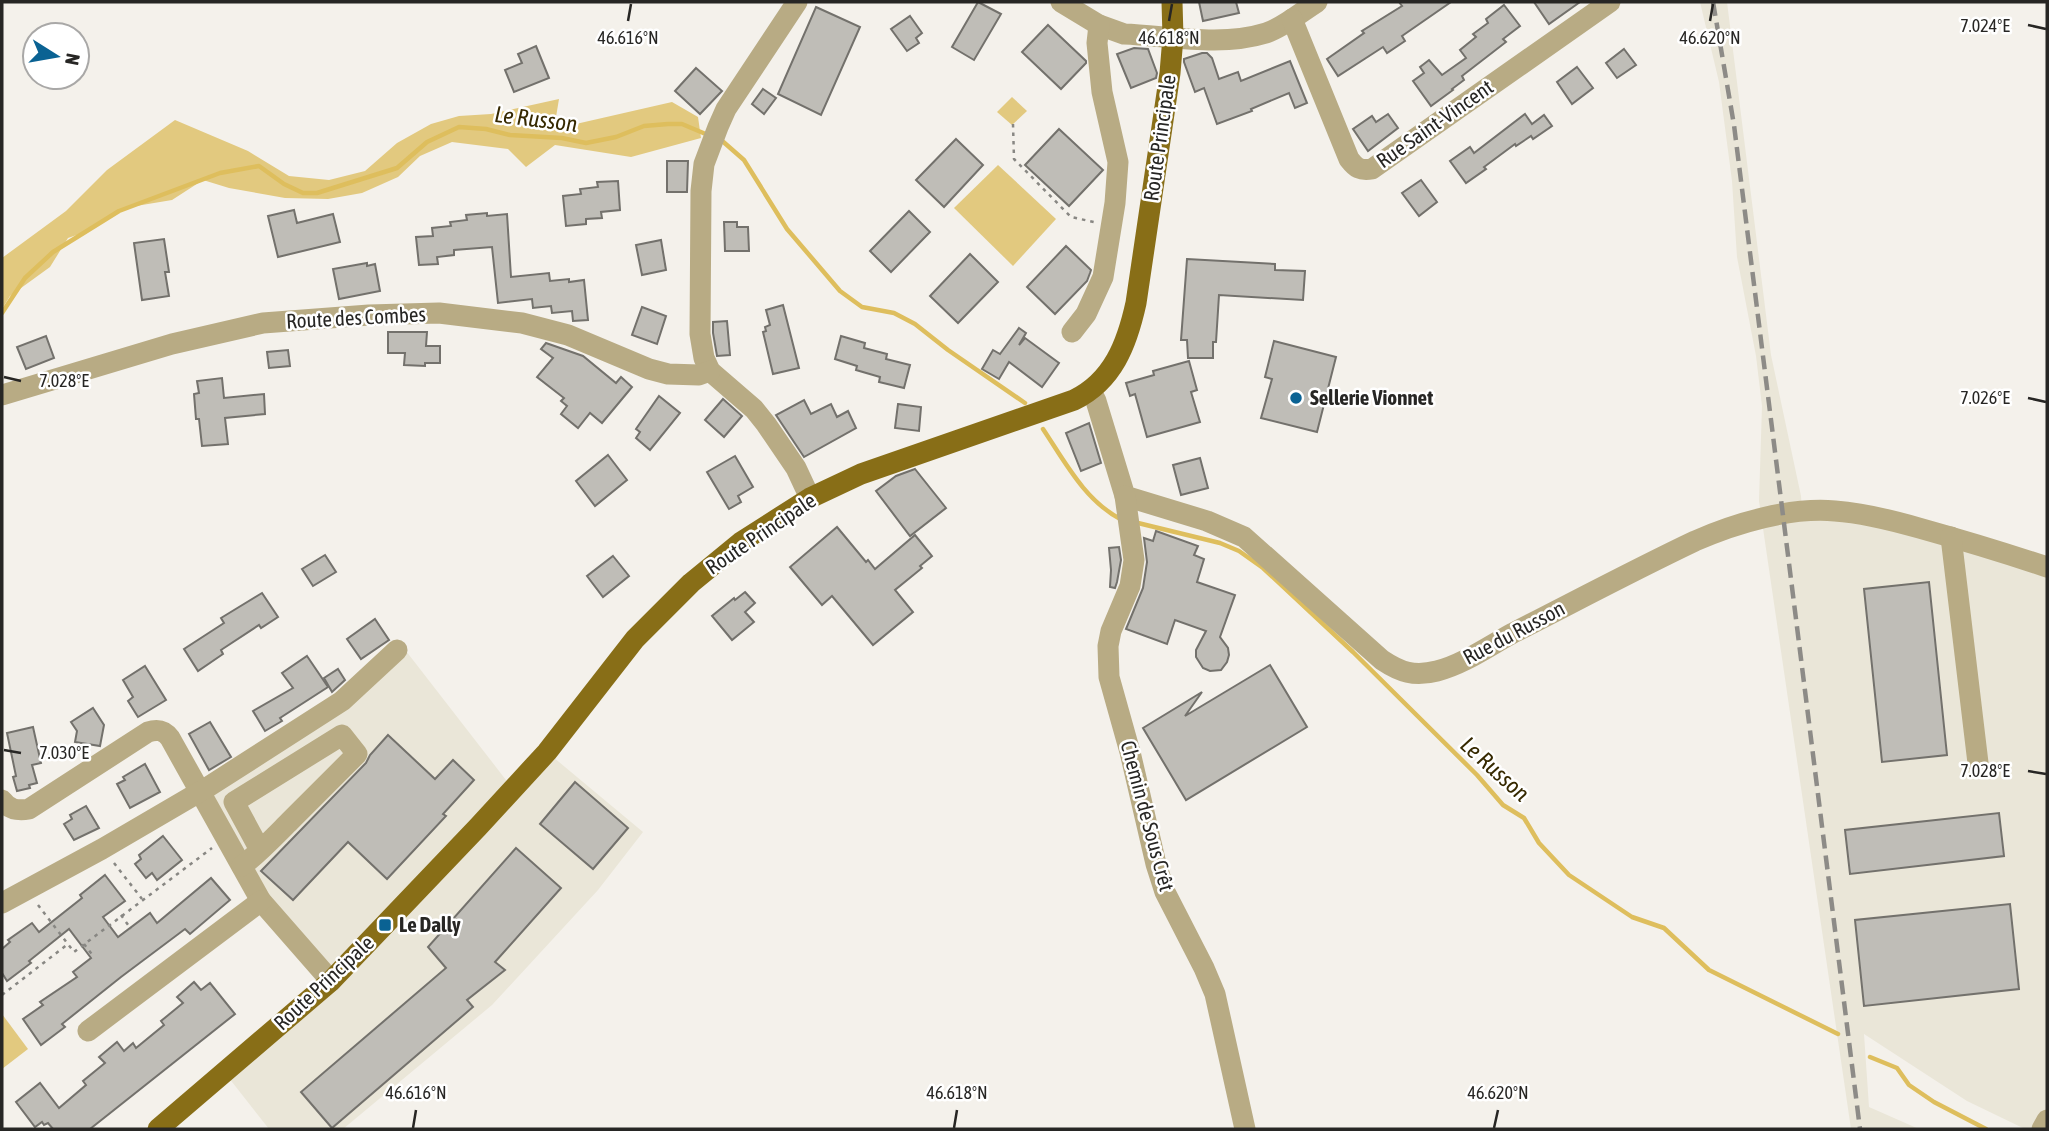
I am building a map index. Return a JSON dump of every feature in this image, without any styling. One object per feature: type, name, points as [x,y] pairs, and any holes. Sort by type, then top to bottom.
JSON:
[{"type":"main road","name":"Route Principale","points":[[158,1129],[331,981],[539,761],[635,639],[681,592],[741,542],[810,498],[861,474],[1050,410],[1091,391],[1105,378],[1130,332],[1136,303],[1170,73],[1172,2]]},
{"type":"street","points":[[797,2],[738,90],[718,127],[704,164],[701,191],[700,334],[704,358],[710,371],[754,409],[766,424],[796,468],[810,498]]},
{"type":"street","points":[[1061,2],[1099,25],[1124,34],[1215,40],[1267,32],[1317,2]]},
{"type":"street","name":"Rue Saint-Vincent","points":[[1292,19],[1349,159],[1355,167],[1364,171],[1372,169],[1610,2]]},
{"type":"street","points":[[1072,332],[1086,314],[1103,277],[1118,162],[1102,92],[1097,43],[1099,25]]},
{"type":"street","name":"Route des Combes","points":[[2,395],[158,347],[263,323],[369,314],[439,313],[523,323],[568,335],[649,369],[668,374],[699,375],[710,371]]},
{"type":"street","points":[[1091,391],[1125,496]]},
{"type":"street","name":"Rue du Russon","points":[[1125,496],[1207,520],[1244,537],[1382,660],[1399,671],[1415,674],[1435,672],[1455,665],[1643,566],[1726,527],[1802,512],[1834,510],[1879,517],[2047,567]]},
{"type":"street","name":"Chemin de Sous Crêt","points":[[1125,496],[1134,560],[1130,586],[1109,638],[1109,677],[1156,864],[1166,892],[1215,994],[1245,1129]]},
{"type":"street","points":[[1951,537],[1978,763]]},
{"type":"street","points":[[2,903],[102,849],[200,791],[342,701],[397,650]]},
{"type":"street","points":[[2,800],[5,805],[15,809],[29,809],[148,732],[164,732],[170,738],[261,901],[331,981]]},
{"type":"street","points":[[242,866],[260,850],[357,754],[342,735],[234,802],[260,850]]},
{"type":"street","points":[[307,757],[326,785]]},
{"type":"street","points":[[88,1031],[261,901]]},
{"type":"street","points":[[2042,1129],[2047,1120]]},
{"type":"path","points":[[1013,124],[1014,159],[1039,185],[1071,217],[1111,225]]},
{"type":"path","points":[[1039,185],[1043,181]]},
{"type":"path","points":[[27,890],[74,952],[226,838]]},
{"type":"path","points":[[102,849],[142,899]]},
{"type":"path","points":[[121,915],[131,929]]},
{"type":"path","points":[[2,995],[68,944]]},
{"type":"path","points":[[84,944],[94,957]]},
{"type":"shaded area","points":[[1700,2],[1727,2],[1771,355],[1801,496],[1802,512],[1834,510],[2047,567],[2047,1129],[2025,1129],[1967,1101],[1864,1034],[1869,1107],[1919,1129],[1851,1129],[1759,501],[1762,406],[1756,356],[1737,257],[1732,181],[1719,82]]},
{"type":"shaded area","points":[[1012,97],[1027,111],[1012,125],[997,112]]},
{"type":"shaded area","points":[[559,99],[554,129],[672,102],[698,117],[701,138],[631,157],[555,145],[526,167],[508,149],[452,142],[420,156],[398,177],[362,193],[328,199],[285,198],[229,188],[203,180],[172,200],[124,208],[88,231],[68,238],[50,267],[10,296],[2,309],[2,258],[66,211],[107,170],[175,120],[248,151],[289,176],[329,180],[365,171],[397,143],[431,124],[459,116],[491,114]]},
{"type":"shaded area","points":[[998,165],[1056,219],[1013,266],[954,208]]},
{"type":"shaded area","points":[[406,651],[513,789],[547,752],[643,832],[598,890],[492,1005],[343,1129],[269,1129],[225,1073],[330,981],[261,901],[208,787]]},
{"type":"shaded area","points":[[2,1014],[28,1049],[2,1069]]},
{"type":"building","points":[[978,2],[1001,14],[974,60],[952,47]]},
{"type":"building","points":[[1199,2],[1236,2],[1239,13],[1203,21]]},
{"type":"building","points":[[1399,2],[1451,2],[1402,36],[1405,41],[1387,53],[1383,47],[1338,76],[1327,59],[1364,33],[1362,31],[1402,6]]},
{"type":"building","points":[[1534,2],[1580,2],[1549,24]]},
{"type":"building","points":[[1504,5],[1520,26],[1503,39],[1506,42],[1462,76],[1464,80],[1453,90],[1431,106],[1413,81],[1424,73],[1420,67],[1429,60],[1442,75],[1466,58],[1460,50],[1476,37],[1473,34],[1488,23],[1486,19]]},
{"type":"building","points":[[816,7],[860,27],[821,115],[778,94]]},
{"type":"building","points":[[910,16],[922,33],[916,38],[919,43],[907,51],[891,29]]},
{"type":"building","points":[[1048,25],[1086,61],[1061,89],[1022,52]]},
{"type":"building","points":[[536,46],[549,78],[514,92],[505,70],[522,63],[518,54]]},
{"type":"building","points":[[1134,48],[1148,49],[1157,73],[1156,78],[1131,88],[1117,54]]},
{"type":"building","points":[[1624,49],[1636,65],[1617,78],[1606,63]]},
{"type":"building","points":[[1207,53],[1212,58],[1219,79],[1238,72],[1241,81],[1290,61],[1307,103],[1295,108],[1289,93],[1217,124],[1204,88],[1195,92],[1184,62],[1184,59]]},
{"type":"building","points":[[1577,67],[1593,88],[1572,104],[1557,82]]},
{"type":"building","points":[[696,68],[722,91],[700,114],[675,91]]},
{"type":"building","points":[[763,89],[776,98],[764,114],[752,104]]},
{"type":"building","points":[[1388,114],[1398,128],[1368,151],[1353,129],[1372,116],[1376,122]]},
{"type":"building","points":[[1525,114],[1532,124],[1544,115],[1552,126],[1533,139],[1531,136],[1516,146],[1515,144],[1466,183],[1450,161],[1470,147],[1474,153]]},
{"type":"building","points":[[1059,129],[1103,170],[1069,206],[1025,165]]},
{"type":"building","points":[[956,139],[983,165],[944,207],[916,180]]},
{"type":"building","points":[[667,161],[688,161],[687,192],[667,192]]},
{"type":"building","points":[[1421,180],[1437,202],[1419,216],[1402,193]]},
{"type":"building","points":[[618,181],[620,210],[601,212],[602,218],[586,219],[586,224],[566,226],[563,196],[581,194],[580,189],[598,187],[597,182]]},
{"type":"building","points":[[294,210],[297,223],[333,214],[340,242],[278,257],[268,216]]},
{"type":"building","points":[[909,211],[930,232],[891,272],[870,251]]},
{"type":"building","points":[[487,213],[487,216],[507,214],[511,277],[549,273],[550,281],[584,280],[588,320],[573,321],[572,311],[552,313],[551,306],[533,308],[532,299],[498,303],[492,247],[454,250],[454,255],[437,257],[438,264],[419,265],[416,237],[433,236],[432,228],[451,226],[450,222],[467,220],[466,215]]},
{"type":"building","points":[[724,222],[737,222],[737,227],[748,227],[749,251],[725,251]]},
{"type":"building","points":[[164,239],[169,296],[142,300],[134,243]]},
{"type":"building","points":[[661,240],[666,270],[642,275],[636,245]]},
{"type":"building","points":[[1066,246],[1091,270],[1087,281],[1055,314],[1027,287]]},
{"type":"building","points":[[970,254],[998,282],[958,323],[930,296]]},
{"type":"building","points":[[1187,259],[1275,264],[1275,270],[1305,271],[1303,300],[1219,295],[1213,358],[1188,358],[1187,340],[1181,340]]},
{"type":"building","points":[[367,263],[367,266],[375,264],[380,291],[339,299],[333,269]]},
{"type":"building","points":[[783,305],[799,368],[773,374],[763,332],[766,331],[765,327],[770,325],[766,310]]},
{"type":"building","points":[[642,307],[666,316],[657,344],[632,335]]},
{"type":"building","points":[[727,321],[730,355],[717,356],[713,322]]},
{"type":"building","points":[[1019,328],[1026,333],[1019,345],[1025,338],[1059,363],[1042,387],[1009,362],[999,379],[982,369],[993,350],[1000,354]]},
{"type":"building","points":[[388,332],[427,332],[426,346],[440,346],[440,363],[425,363],[425,366],[404,365],[405,353],[388,353]]},
{"type":"building","points":[[46,336],[54,358],[26,369],[17,347]]},
{"type":"building","points":[[841,336],[865,343],[864,348],[887,354],[886,359],[910,365],[904,388],[879,382],[880,377],[856,370],[857,366],[835,359]]},
{"type":"building","name":"Sellerie Vionnet","points":[[1274,341],[1336,357],[1317,432],[1261,418],[1272,379],[1265,377]]},
{"type":"building","points":[[546,343],[583,356],[616,383],[621,377],[632,387],[602,423],[590,413],[578,428],[561,414],[567,406],[561,401],[564,398],[537,377],[553,358],[541,349]]},
{"type":"building","points":[[288,350],[290,366],[269,368],[267,352]]},
{"type":"building","points":[[1189,361],[1197,390],[1191,392],[1200,422],[1147,437],[1135,394],[1130,396],[1126,383],[1154,375],[1153,371]]},
{"type":"building","points":[[222,378],[224,398],[264,394],[265,414],[225,418],[228,444],[202,446],[194,394],[199,393],[197,381]]},
{"type":"building","points":[[659,396],[680,413],[650,450],[636,438],[640,432],[636,429]]},
{"type":"building","points":[[723,399],[742,416],[724,437],[705,420]]},
{"type":"building","points":[[804,400],[811,414],[831,404],[837,417],[848,411],[856,428],[804,457],[776,415]]},
{"type":"building","points":[[898,404],[921,407],[919,431],[895,428]]},
{"type":"building","points":[[1089,423],[1101,463],[1081,471],[1066,433]]},
{"type":"building","points":[[608,455],[627,480],[595,506],[576,481]]},
{"type":"building","points":[[735,456],[753,487],[738,496],[741,502],[729,509],[707,472]]},
{"type":"building","points":[[1200,458],[1208,488],[1181,495],[1173,465]]},
{"type":"building","points":[[915,469],[946,508],[910,536],[876,491],[896,476]]},
{"type":"building","points":[[837,527],[875,569],[915,535],[932,556],[895,590],[913,612],[873,645],[832,596],[822,605],[790,567]]},
{"type":"building","points":[[1156,531],[1198,546],[1194,555],[1204,559],[1197,582],[1235,595],[1220,637],[1228,648],[1229,655],[1221,670],[1210,671],[1203,668],[1196,657],[1196,650],[1206,631],[1175,620],[1167,644],[1126,629],[1143,588],[1147,562],[1144,538],[1153,541]]},
{"type":"building","points":[[1119,547],[1121,560],[1115,588],[1110,587],[1109,548]]},
{"type":"building","points":[[325,555],[336,572],[313,586],[302,569]]},
{"type":"building","points":[[613,556],[629,576],[603,597],[587,576]]},
{"type":"building","points":[[1929,582],[1947,755],[1882,762],[1864,589]]},
{"type":"building","points":[[745,592],[755,603],[745,612],[754,622],[732,640],[712,616]]},
{"type":"building","points":[[262,593],[278,617],[261,628],[259,625],[221,650],[223,654],[198,671],[184,649],[224,623],[221,618]]},
{"type":"building","points":[[375,619],[389,640],[361,659],[347,639]]},
{"type":"building","points":[[307,656],[328,687],[265,731],[253,711],[293,688],[282,673]]},
{"type":"building","points":[[1270,665],[1307,727],[1186,800],[1143,728],[1202,692],[1185,716]]},
{"type":"building","points":[[145,666],[166,700],[138,717],[128,701],[133,697],[123,680]]},
{"type":"building","points":[[338,669],[345,680],[332,692],[324,678]]},
{"type":"building","points":[[93,708],[104,725],[100,746],[75,742],[77,731],[71,722]]},
{"type":"building","points":[[210,722],[231,757],[209,770],[189,734]]},
{"type":"building","points":[[33,727],[41,763],[32,765],[37,783],[17,791],[7,733]]},
{"type":"building","points":[[388,735],[435,779],[453,760],[474,780],[443,814],[446,816],[387,879],[348,842],[293,900],[261,871],[366,763]]},
{"type":"building","points":[[145,764],[160,792],[130,808],[117,784],[125,780],[123,777]]},
{"type":"building","points":[[575,782],[628,828],[593,869],[540,824]]},
{"type":"building","points":[[86,806],[99,828],[74,840],[64,824],[72,819],[70,815]]},
{"type":"building","points":[[1999,813],[2004,856],[1850,874],[1845,830]]},
{"type":"building","points":[[163,836],[182,860],[157,880],[152,873],[146,878],[135,864],[141,859],[139,855]]},
{"type":"building","points":[[516,848],[561,888],[495,962],[505,970],[467,1000],[473,1007],[332,1128],[301,1092],[446,968],[428,947]]},
{"type":"building","points":[[105,875],[125,901],[103,917],[118,937],[150,913],[157,923],[211,878],[230,900],[190,934],[185,929],[121,977],[62,1024],[65,1027],[41,1045],[23,1019],[43,1005],[40,1002],[77,977],[73,972],[91,958],[69,929],[7,981],[2,973],[2,949],[10,942],[8,940],[32,923],[39,932],[82,898],[80,895]]},
{"type":"building","points":[[2010,904],[2019,989],[1864,1006],[1855,920]]},
{"type":"building","points":[[194,982],[201,990],[210,983],[235,1014],[90,1129],[53,1129],[48,1123],[44,1125],[42,1122],[35,1127],[16,1102],[40,1083],[59,1108],[86,1085],[83,1081],[105,1063],[99,1057],[117,1042],[124,1051],[133,1043],[136,1048],[164,1025],[161,1021],[183,1003],[177,997]]},
{"type":"waterway","name":"Le Russon","points":[[2,313],[25,278],[53,252],[119,211],[220,173],[259,166],[284,184],[303,193],[317,193],[397,168],[427,142],[459,127],[586,143],[616,137],[644,126],[668,124],[682,124],[708,135]]},
{"type":"waterway","name":"Le Russon","points":[[720,139],[744,160],[787,229],[840,291],[862,307],[894,313],[915,324],[1025,403]]},
{"type":"waterway","name":"Le Russon","points":[[1043,429],[1087,492],[1122,520]]},
{"type":"waterway","name":"Le Russon","points":[[1138,523],[1220,543],[1239,551],[1263,568],[1353,652],[1477,775],[1503,805],[1524,818],[1539,843],[1569,875],[1632,917],[1664,928],[1709,970],[1838,1034]]},
{"type":"waterway","name":"Le Russon","points":[[1870,1057],[1897,1068],[1909,1085],[1934,1102],[1986,1129]]},
{"type":"railway","points":[[1713,2],[1734,125],[1860,1129]]},
{"type":"place","name":"Sellerie Vionnet","points":[[1296,398]]},
{"type":"place","name":"Le Dally","points":[[385,925]]}]
